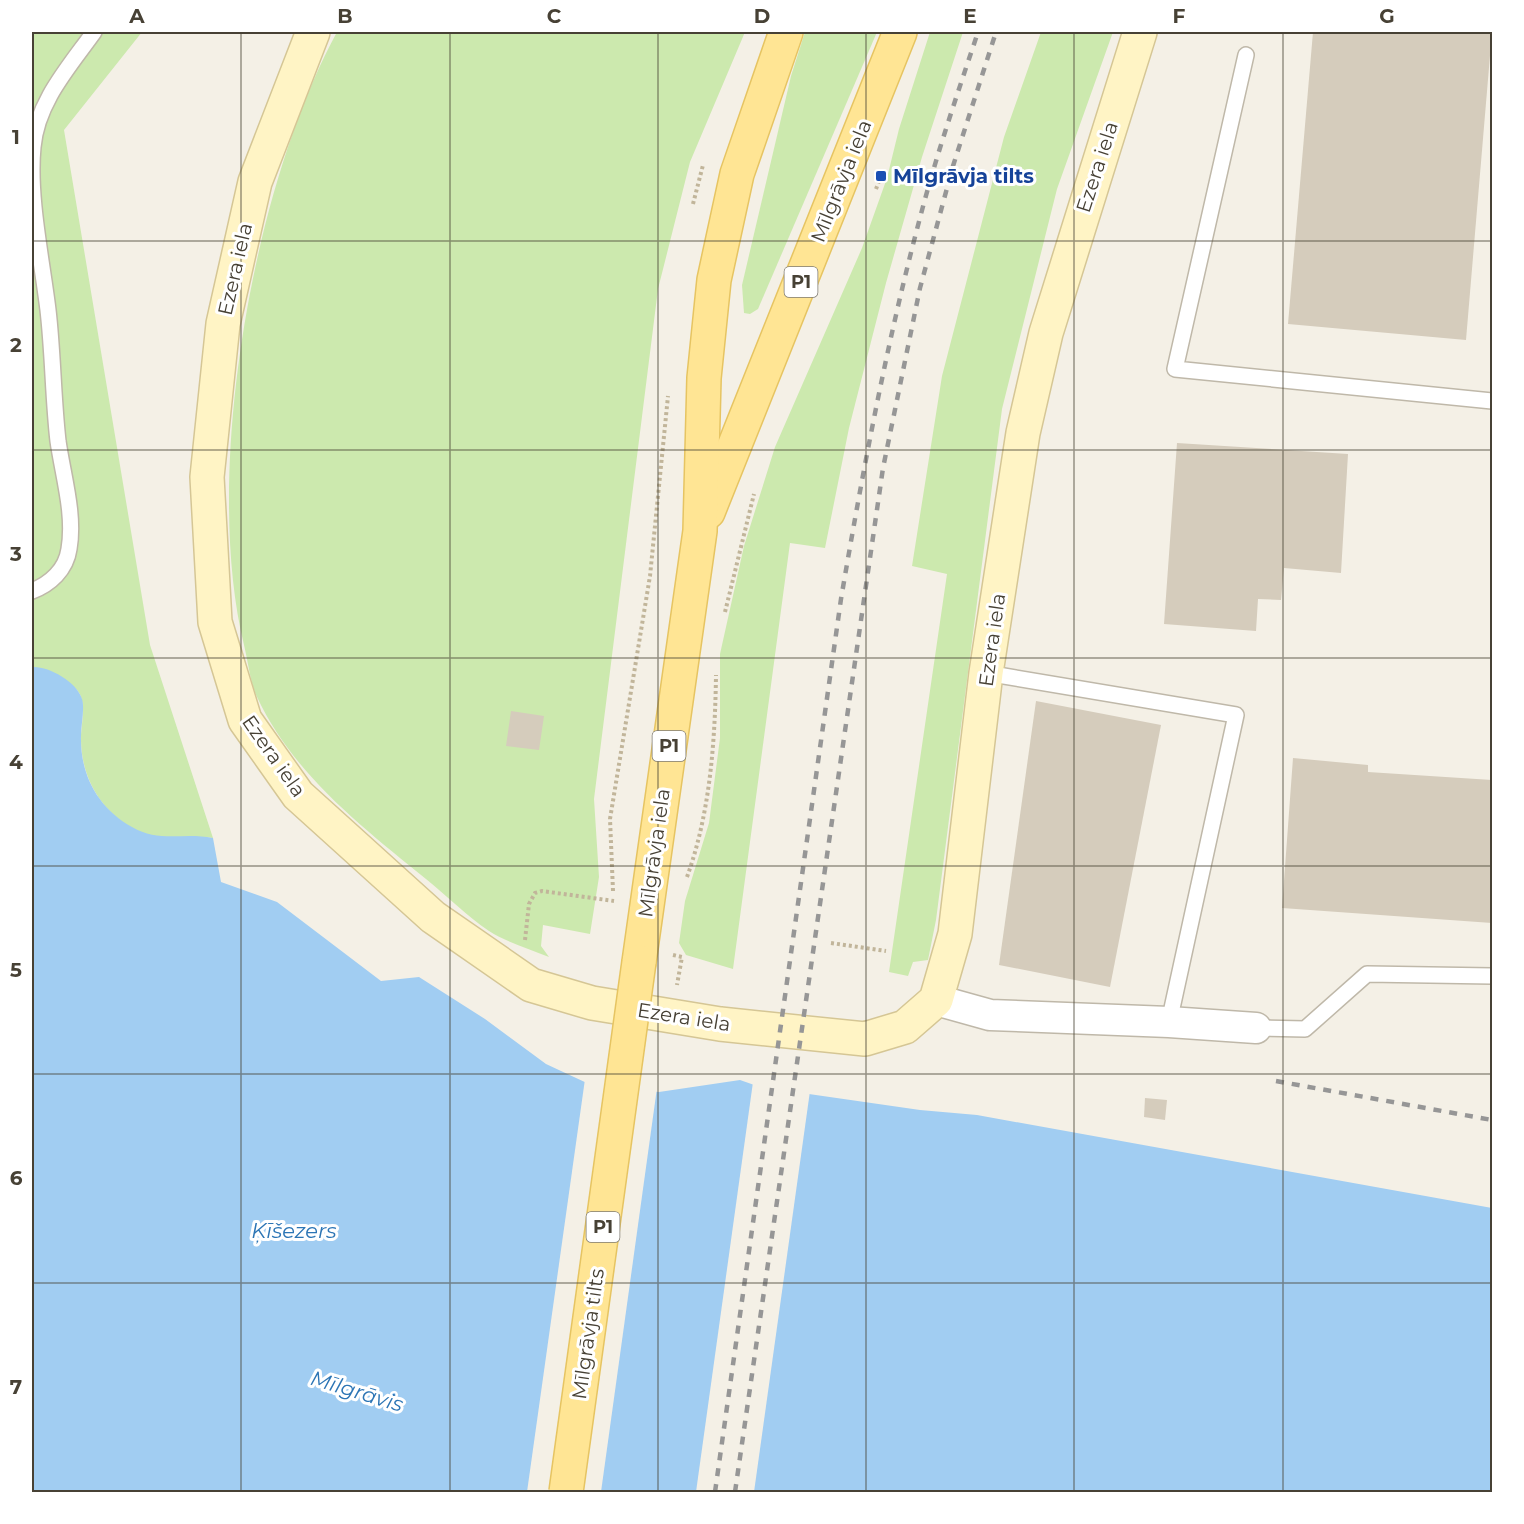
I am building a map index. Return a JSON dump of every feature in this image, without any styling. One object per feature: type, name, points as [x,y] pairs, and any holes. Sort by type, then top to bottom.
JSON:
[{"type":"main road","name":"Mīlgrāvja iela","points":[[655,961],[700,531],[704,378],[714,280],[737,174],[786,32]]},
{"type":"main road","name":"Mīlgrāvja iela","points":[[700,531],[900,32]]},
{"type":"main road","name":"Mīlgrāvja tilts","points":[[566,1492],[655,961]]},
{"type":"street","name":"Ezera iela","points":[[313,32],[255,182],[222,324],[207,477],[215,622],[245,720],[298,795],[433,917],[531,985],[592,1003],[720,1024],[865,1039],[905,1027],[936,1000],[955,934],[986,673],[1023,433],[1046,333],[1140,32]]},
{"type":"street","points":[[936,1000],[990,1015],[1256,1028]]},
{"type":"lane","points":[[32,591],[44,586],[59,572],[69,551],[70,539],[69,514],[55,412],[48,315],[33,173],[33,147],[35,130],[50,94],[94,32]]},
{"type":"lane","points":[[1246,55],[1175,369],[1492,401]]},
{"type":"lane","points":[[986,673],[1236,715],[1169,1022]]},
{"type":"lane","points":[[1256,1028],[1305,1029],[1367,974],[1492,976]]},
{"type":"path","points":[[693,207],[704,162]]},
{"type":"path","points":[[873,197],[881,176]]},
{"type":"path","points":[[613,912],[610,819],[650,576],[668,391]]},
{"type":"path","points":[[723,621],[755,490]]},
{"type":"path","points":[[686,879],[698,846],[715,736],[716,665]]},
{"type":"path","points":[[542,891],[614,901]]},
{"type":"path","points":[[831,943],[886,951]]},
{"type":"path","points":[[672,955],[674,944]]},
{"type":"path","points":[[655,961],[672,955],[682,957],[680,968]]},
{"type":"green space","points":[[32,32],[142,32],[64,130],[150,645],[213,838],[164,839],[149,836],[121,821],[110,811],[92,786],[86,772],[81,741],[83,706],[79,693],[61,679],[32,668]]},
{"type":"green space","points":[[337,32],[745,32],[690,162],[658,289],[594,799],[599,877],[590,934],[543,925],[541,946],[549,957],[489,931],[354,819],[309,775],[290,751],[272,725],[257,697],[251,678],[232,576],[229,498],[233,416],[243,332],[260,248],[281,169],[307,96]]},
{"type":"green space","points":[[805,32],[877,32],[758,309],[750,314],[744,313],[742,285],[791,76]]},
{"type":"green space","points":[[930,32],[963,32],[922,157],[886,283],[849,428],[825,548],[790,543],[733,969],[686,955],[679,943],[685,901],[709,823],[720,738],[720,654],[744,546],[775,447],[862,248],[887,178],[899,129]]},
{"type":"green space","points":[[1041,32],[1113,32],[1057,189],[1002,409],[936,920],[928,960],[913,962],[908,976],[889,972],[947,574],[912,566],[942,376],[1004,137]]},
{"type":"water","points":[[32,668],[48,670],[69,681],[79,693],[83,707],[82,750],[88,777],[101,800],[120,819],[152,835],[213,838],[221,882],[277,902],[381,981],[419,977],[485,1019],[546,1064],[589,1084],[659,1092],[740,1080],[760,1087],[920,1110],[977,1115],[1492,1208],[1492,1492],[32,1492]]},
{"type":"pier","points":[[585,1079],[657,1088],[601,1492],[527,1492]]},
{"type":"pier","points":[[753,1082],[810,1091],[754,1492],[696,1492]]},
{"type":"building","points":[[1313,32],[1492,32],[1466,340],[1288,324]]},
{"type":"building","points":[[1177,443],[1348,454],[1341,573],[1284,568],[1281,600],[1258,599],[1256,631],[1164,624]]},
{"type":"building","points":[[1036,701],[1161,725],[1110,987],[999,965]]},
{"type":"building","points":[[511,711],[544,716],[539,750],[506,746]]},
{"type":"building","points":[[1293,758],[1368,765],[1368,772],[1492,780],[1492,923],[1282,908]]},
{"type":"building","points":[[1145,1098],[1167,1100],[1165,1120],[1144,1117]]},
{"type":"railway","points":[[715,1492],[841,599],[858,502],[876,406],[921,214],[978,32]]},
{"type":"railway","points":[[735,1492],[883,468],[920,288],[953,166],[996,32]]},
{"type":"railway","points":[[1276,1081],[1492,1120]]},
{"type":"place","name":"Mīlgrāvja tilts","points":[[881,176]]},
{"type":"water label","name":"Ķīšezers","points":[[294,1230]]},
{"type":"water label","name":"Mīlgrāvis","points":[[357,1391]]}]
